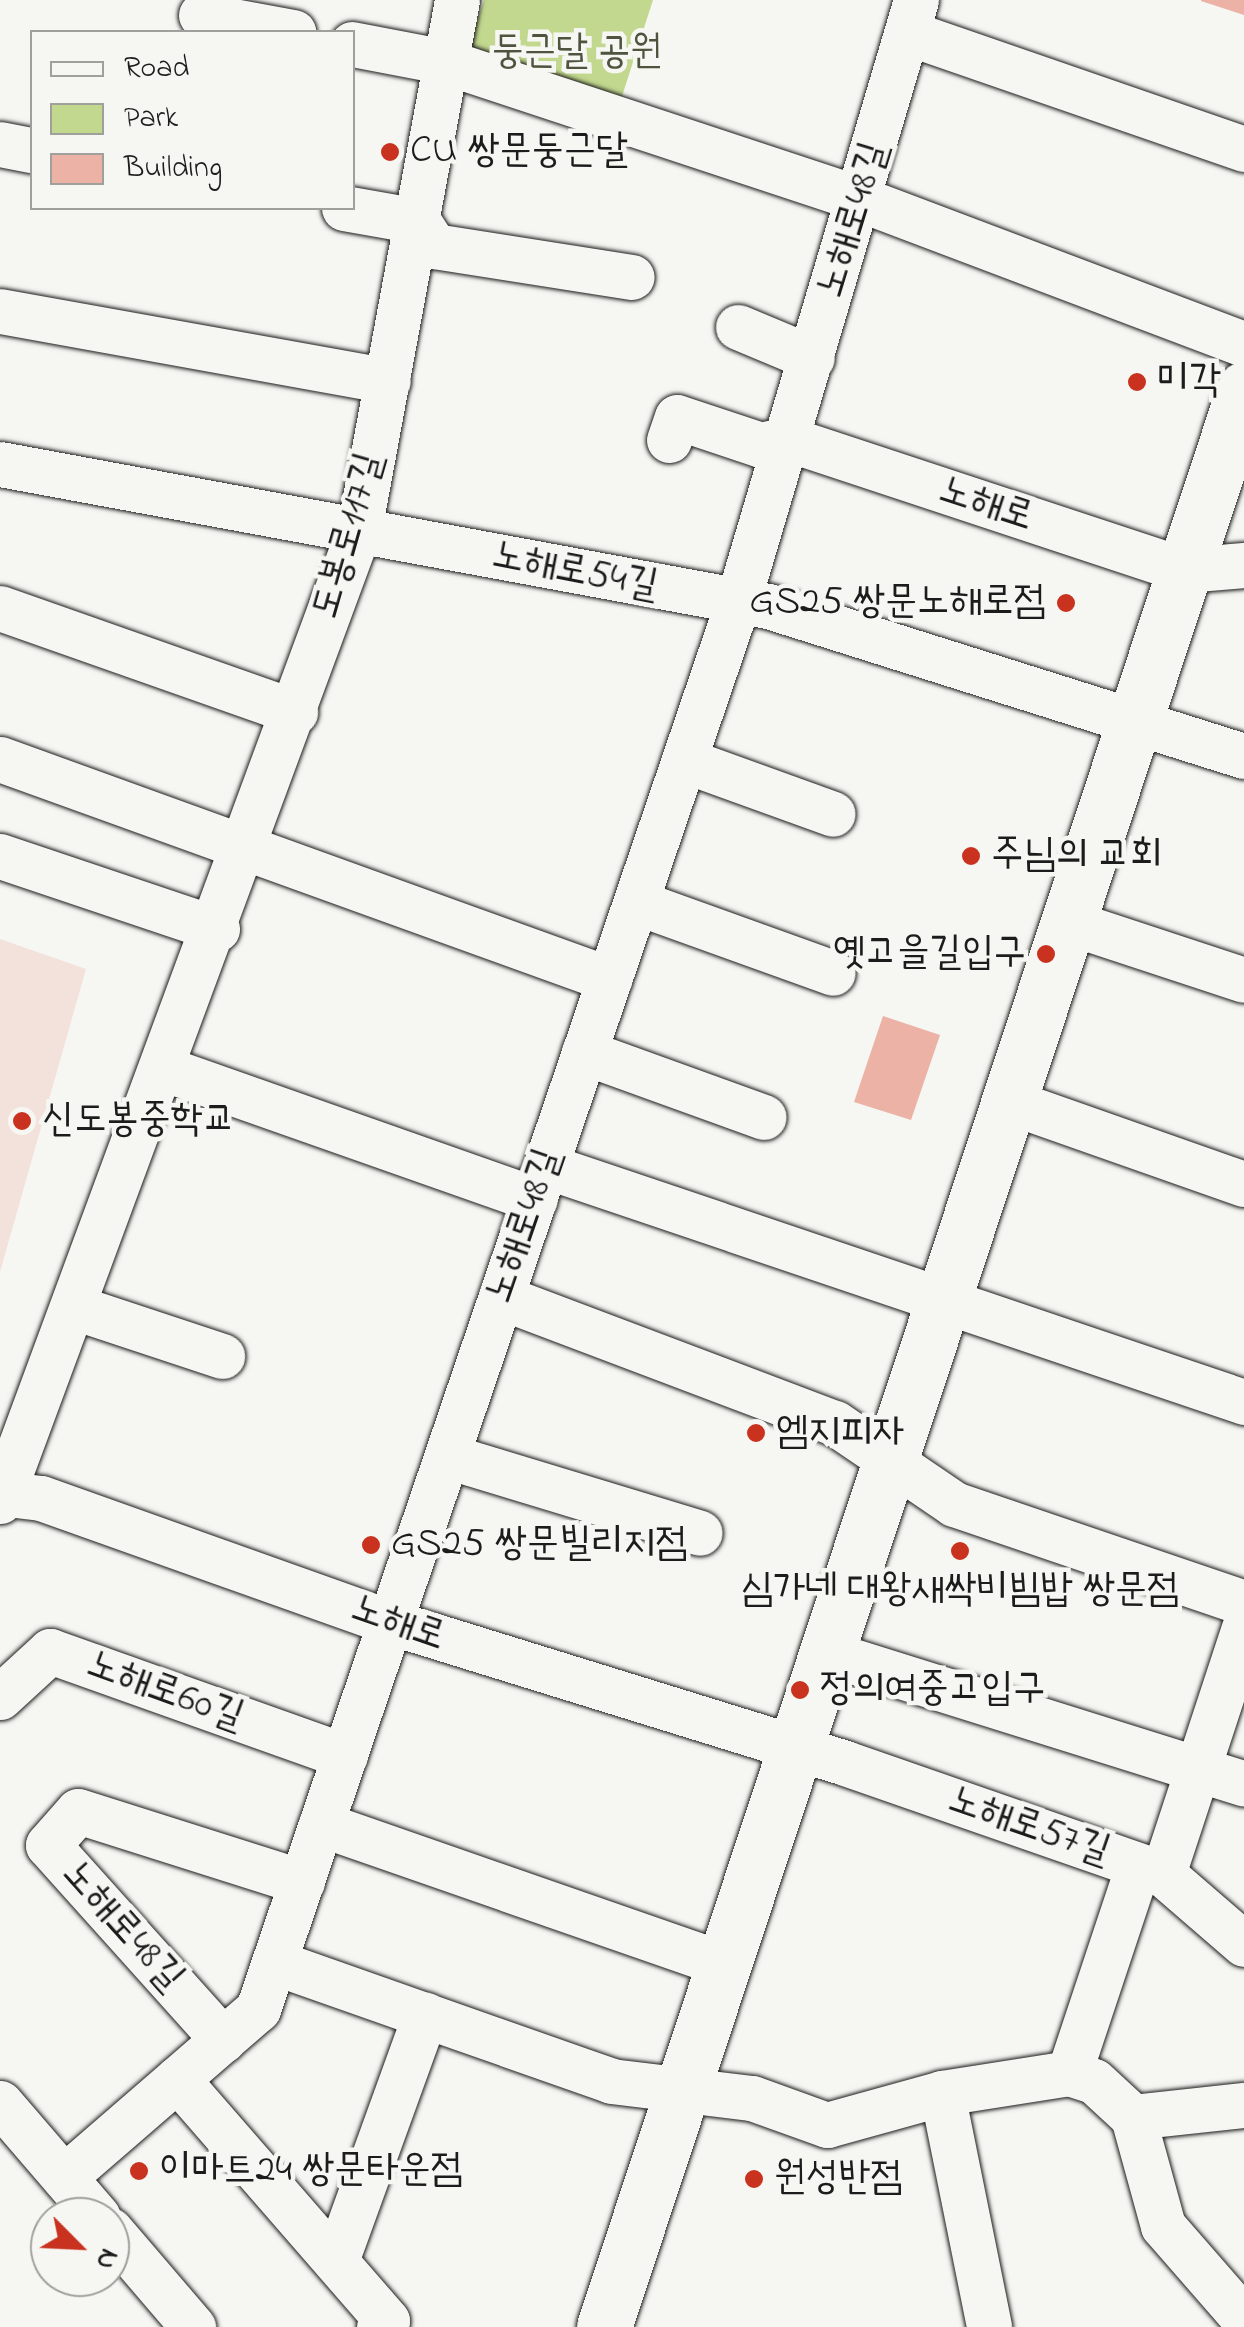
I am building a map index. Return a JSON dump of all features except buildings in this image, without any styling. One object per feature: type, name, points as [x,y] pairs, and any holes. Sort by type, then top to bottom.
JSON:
[{"type":"main road","points":[[604,2327],[886,1463],[1136,728],[1244,389]]},
{"type":"street","name":"도봉로117길","points":[[4,1497],[249,843],[359,530],[457,0]]},
{"type":"street","points":[[201,15],[282,30]]},
{"type":"street","points":[[913,17],[1244,149]]},
{"type":"street","name":"노해로48길","points":[[64,2177],[258,2009],[738,604],[913,17]]},
{"type":"street","points":[[355,45],[446,62],[860,199],[1244,344]]},
{"type":"street","points":[[0,144],[30,150]]},
{"type":"street","points":[[355,210],[418,221],[434,246],[632,277]]},
{"type":"street","points":[[0,311],[388,381]]},
{"type":"street","points":[[738,327],[812,358]]},
{"type":"street","points":[[670,440],[677,417],[761,446],[788,439]]},
{"type":"street","name":"노해로","points":[[788,439],[1184,570],[1244,565]]},
{"type":"street","name":"노해로54길","points":[[0,464],[738,604],[768,606],[1136,728],[1244,756]]},
{"type":"street","points":[[0,608],[295,712]]},
{"type":"street","points":[[0,759],[249,843],[609,979]]},
{"type":"street","points":[[684,760],[833,814]]},
{"type":"street","points":[[0,856],[217,929]]},
{"type":"street","points":[[636,902],[833,972]]},
{"type":"street","points":[[1068,922],[1244,980]]},
{"type":"street","points":[[584,1052],[764,1117]]},
{"type":"street","points":[[165,1069],[940,1302],[1244,1402]]},
{"type":"street","points":[[1008,1101],[1244,1184]]},
{"type":"street","points":[[501,1297],[835,1423],[886,1463],[954,1504],[1244,1603]]},
{"type":"street","points":[[77,1308],[222,1356]]},
{"type":"street","points":[[447,1456],[700,1534]]},
{"type":"street","name":"노해로","points":[[4,1497],[41,1498],[390,1622],[792,1748]]},
{"type":"street","points":[[1070,2073],[1151,1870],[1198,1768],[1244,1628]]},
{"type":"street","name":"노해로60길","points":[[0,1697],[50,1651],[345,1756]]},
{"type":"street","points":[[824,1652],[1244,1784]]},
{"type":"street","name":"노해로57길","points":[[792,1748],[1151,1870],[1244,1944]]},
{"type":"street","name":"노해로48길","points":[[223,2040],[48,1845],[78,1811],[302,1882]]},
{"type":"street","points":[[321,1824],[722,1964]]},
{"type":"street","points":[[274,1962],[612,2081],[752,2098],[827,2125],[942,2093],[1070,2073],[1107,2088],[1133,2117],[1164,2226],[1244,2319]]},
{"type":"street","points":[[336,2261],[426,2015]]},
{"type":"street","points":[[177,2079],[387,2320],[380,2327]]},
{"type":"street","points":[[942,2093],[989,2327]]},
{"type":"street","points":[[0,2102],[81,2197]]},
{"type":"street","points":[[1133,2117],[1244,2105]]},
{"type":"street","points":[[130,2253],[193,2327]]},
{"type":"shaded area","name":"신도봉중학교","points":[[0,939],[86,969],[0,1272]]},
{"type":"green space","name":"둥근달 공원","points":[[484,0],[653,0],[614,121],[461,72]]},
{"type":"place","name":"CU 쌍문둥근달","points":[[390,152]]},
{"type":"place","name":"미각","points":[[1137,382]]},
{"type":"place","name":"GS25 쌍문노해로점","points":[[1066,603]]},
{"type":"place","name":"주님의 교회","points":[[971,856]]},
{"type":"place","name":"옛고을길입구","points":[[1046,954]]},
{"type":"place","name":"신도봉중학교","points":[[22,1121]]},
{"type":"place","name":"엠지피자","points":[[756,1433]]},
{"type":"place","name":"GS25 쌍문빌리지점","points":[[371,1545]]},
{"type":"place","name":"심가네 대왕새싹비빔밥 쌍문점","points":[[960,1551]]},
{"type":"place","name":"정의여중고입구","points":[[800,1690]]},
{"type":"place","name":"이마트24 쌍문타운점","points":[[139,2171]]},
{"type":"place","name":"원성반점","points":[[754,2179]]}]
